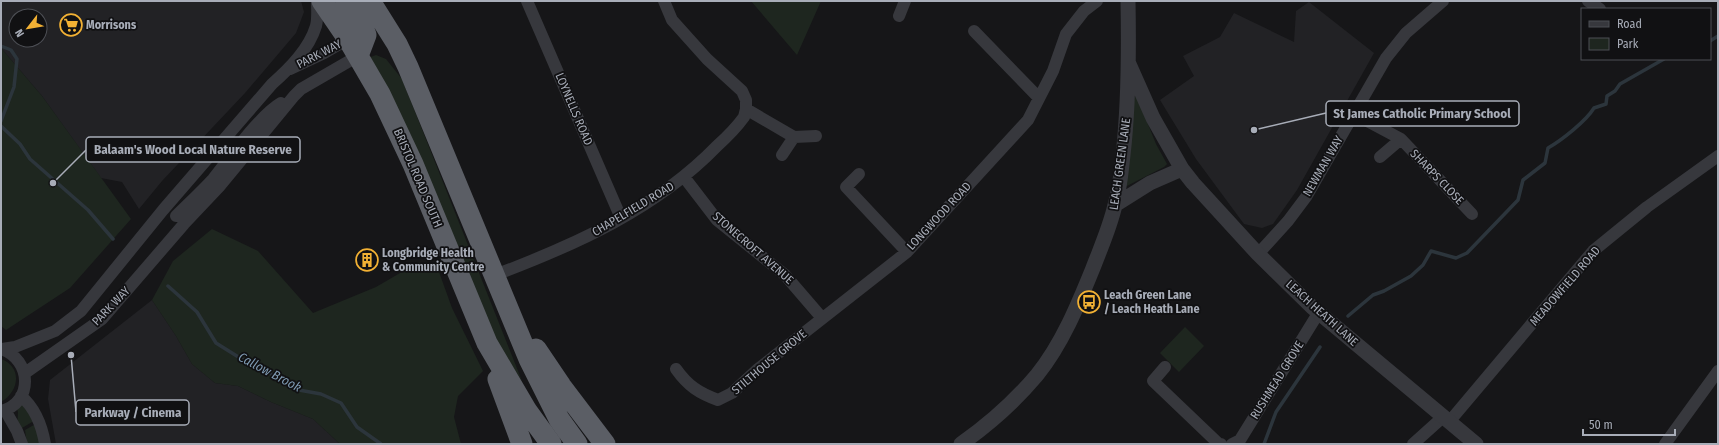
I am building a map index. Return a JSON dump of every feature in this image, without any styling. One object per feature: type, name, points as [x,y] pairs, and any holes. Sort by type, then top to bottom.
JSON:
[{"type":"highway","name":"BRISTOL ROAD SOUTH","points":[[322,1],[358,43],[413,164],[487,343],[527,411],[551,444]]},
{"type":"highway","points":[[346,1],[360,20],[358,43],[398,44]]},
{"type":"highway","points":[[370,1],[398,44],[529,359],[559,419],[577,444]]},
{"type":"highway","points":[[504,300],[561,386],[605,444]]},
{"type":"highway","points":[[487,343],[499,382],[522,444]]},
{"type":"street","name":"PARK WAY","points":[[289,70],[309,42],[316,24],[317,1]]},
{"type":"street","name":"LOYNELLS ROAD","points":[[528,1],[621,218]]},
{"type":"street","points":[[664,1],[672,20],[707,59],[742,91],[746,100],[746,109],[794,137],[816,136]]},
{"type":"street","points":[[899,16],[905,1]]},
{"type":"street","name":"LONGWOOD ROAD","points":[[822,318],[907,252],[1028,120],[1053,71],[1066,34],[1084,11],[1097,1]]},
{"type":"street","name":"LEACH GREEN LANE","points":[[969,442],[1038,374],[1064,334],[1100,249],[1115,205],[1120,179],[1127,113],[1129,64],[1128,1]]},
{"type":"street","name":"NEWMAN WAY","points":[[1258,254],[1288,221],[1306,197],[1386,58],[1406,33],[1443,1]]},
{"type":"street","points":[[1588,1],[1598,8]]},
{"type":"street","points":[[974,31],[1039,98]]},
{"type":"street","name":"PARK WAY","points":[[2,349],[15,347],[55,331],[81,311],[163,210],[272,84],[289,70],[324,53],[358,43]]},
{"type":"street","name":"PARK WAY","points":[[25,373],[102,318],[180,220],[219,187],[294,96],[358,43]]},
{"type":"street","name":"LEACH HEATH LANE","points":[[1129,64],[1153,118],[1182,169],[1258,254],[1319,312],[1476,444]]},
{"type":"street","name":"CHAPELFIELD ROAD","points":[[495,275],[582,240],[661,194],[706,159],[739,124],[744,117],[746,109]]},
{"type":"street","name":"SHARPS CLOSE","points":[[1354,114],[1401,139],[1472,214]]},
{"type":"street","points":[[782,155],[794,137]]},
{"type":"street","name":"SHARPS CLOSE","points":[[1380,157],[1401,139]]},
{"type":"street","name":"MEADOWFIELD ROAD","points":[[1413,444],[1446,419],[1593,251],[1647,207],[1718,156]]},
{"type":"street","points":[[1115,205],[1150,183],[1182,169]]},
{"type":"street","points":[[860,174],[846,188],[907,252]]},
{"type":"street","name":"STONECROFT AVENUE","points":[[684,177],[717,220],[785,275],[822,318]]},
{"type":"street","points":[[173,199],[180,220]]},
{"type":"street","points":[[163,210],[180,220]]},
{"type":"street","name":"RUSHMEAD GROVE","points":[[1232,444],[1240,440],[1319,312]]},
{"type":"street","name":"STILTHOUSE GROVE","points":[[676,369],[686,383],[702,394],[718,400],[732,393],[758,369],[822,318]]},
{"type":"street","points":[[2,349],[17,358],[25,373],[24,389],[21,396],[14,405],[3,410],[17,431],[22,444]]},
{"type":"street","points":[[1165,367],[1153,381],[1219,444],[1221,444]]},
{"type":"street","points":[[1665,444],[1718,371]]},
{"type":"street","points":[[21,396],[30,404],[38,420],[45,444]]},
{"type":"shaded area","points":[[1,1],[301,1],[304,12],[296,33],[245,93],[162,181],[139,209],[122,182],[101,178],[42,96],[1,48]]},
{"type":"shaded area","points":[[1309,2],[1374,53],[1297,190],[1273,224],[1262,228],[1244,224],[1196,159],[1160,100],[1194,76],[1183,56],[1220,37],[1234,13],[1294,42],[1296,11]]},
{"type":"shaded area","points":[[152,300],[176,336],[192,364],[215,383],[238,386],[271,402],[313,419],[340,444],[56,444],[48,399],[50,380]]},
{"type":"green space","points":[[751,1],[821,1],[797,55]]},
{"type":"green space","points":[[1,48],[42,96],[131,219],[70,288],[6,330],[1,326]]},
{"type":"green space","points":[[376,55],[386,59],[402,79],[522,381],[494,338],[368,58]]},
{"type":"green space","points":[[1135,92],[1156,144],[1167,164],[1123,188]]},
{"type":"green space","points":[[212,229],[258,251],[313,313],[376,287],[419,262],[439,272],[452,308],[483,371],[458,396],[454,417],[461,444],[340,444],[313,419],[271,402],[238,386],[215,383],[192,364],[176,336],[152,300],[173,261]]},
{"type":"green space","points":[[1185,327],[1204,346],[1179,372],[1160,353]]},
{"type":"green space","points":[[1,359],[13,368],[16,380],[12,392],[1,402]]},
{"type":"green space","points":[[21,399],[37,419],[17,431],[18,412],[16,406]]},
{"type":"green space","points":[[39,422],[43,444],[27,444],[25,430]]},
{"type":"waterway","points":[[1711,40],[1718,36]]},
{"type":"waterway","name":"Callow Brook","points":[[1,46],[11,50],[17,59],[14,87],[1,121]]},
{"type":"waterway","points":[[1348,316],[1373,295],[1384,291],[1411,276],[1423,265],[1431,251],[1456,258],[1467,253],[1518,200],[1523,180],[1545,163],[1548,148],[1573,130],[1594,108],[1606,104],[1607,96],[1615,91],[1620,84],[1662,60]]},
{"type":"waterway","name":"Callow Brook","points":[[1,126],[20,144],[30,159],[88,210],[113,239]]},
{"type":"waterway","name":"Callow Brook","points":[[168,286],[197,312],[216,343],[240,358],[299,390],[321,394],[341,403],[357,427],[381,444]]},
{"type":"waterway","points":[[1264,444],[1276,412],[1320,347]]},
{"type":"place","name":"Morrisons","points":[[71,25]]},
{"type":"place","name":"St James Catholic Primary School","points":[[1254,130]]},
{"type":"place","name":"Balaam's Wood Local Nature Reserve","points":[[53,183]]},
{"type":"place","name":"Longbridge Health & Community Centre","points":[[367,260]]},
{"type":"place","name":"Leach Green Lane / Leach Heath Lane","points":[[1089,302]]},
{"type":"place","name":"Parkway / Cinema","points":[[71,355]]}]
